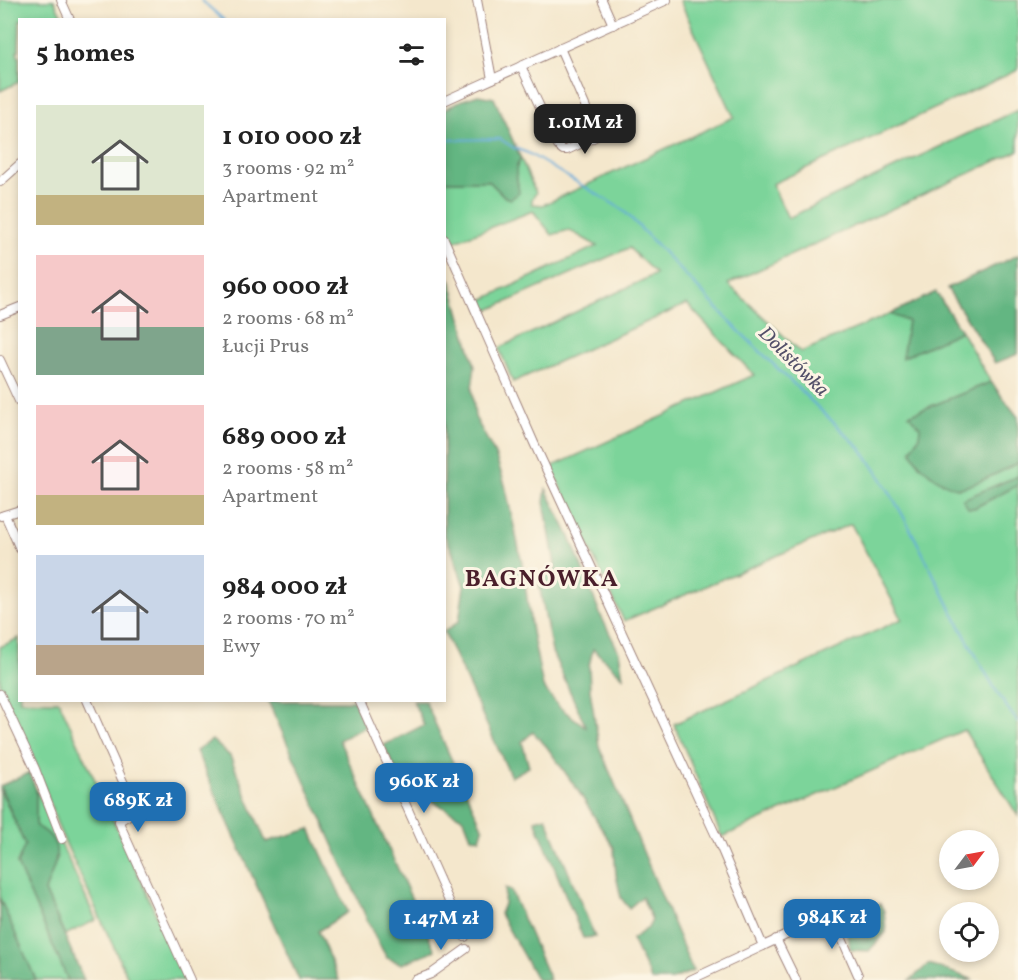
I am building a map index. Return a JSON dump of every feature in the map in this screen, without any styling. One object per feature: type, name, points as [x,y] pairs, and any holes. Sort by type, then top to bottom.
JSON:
[{"type":"street","points":[[62,0],[69,18]]},
{"type":"street","points":[[477,0],[492,79]]},
{"type":"street","points":[[602,0],[613,25]]},
{"type":"street","points":[[446,100],[667,0]]},
{"type":"street","points":[[520,66],[558,146],[567,150],[595,137],[597,133],[561,48]]},
{"type":"street","points":[[0,182],[18,166]]},
{"type":"street","points":[[446,244],[538,453],[716,836],[763,946]]},
{"type":"street","points":[[0,315],[18,308]]},
{"type":"street","points":[[0,360],[18,399]]},
{"type":"street","points":[[18,511],[2,516],[18,545]]},
{"type":"street","points":[[0,694],[35,769],[62,838]]},
{"type":"street","points":[[88,702],[136,811],[119,821],[121,827],[190,980]]},
{"type":"street","points":[[360,702],[465,937]]},
{"type":"street","points":[[694,979],[831,914],[858,975]]},
{"type":"street","points":[[776,939],[796,980]]},
{"type":"street","points":[[414,980],[428,977],[466,950]]},
{"type":"green space","points":[[0,0],[54,0],[63,18],[18,18],[18,82],[0,91]]},
{"type":"green space","points":[[1018,0],[1018,70],[772,184],[788,218],[1018,110],[1018,151],[728,284],[801,352],[890,314],[908,321],[902,358],[961,331],[991,382],[909,415],[920,427],[918,464],[943,483],[980,481],[1018,463],[1018,476],[963,500],[974,508],[1018,485],[1018,816],[964,730],[722,837],[674,724],[902,619],[851,524],[624,621],[551,467],[754,375],[687,304],[513,382],[499,348],[656,274],[629,248],[482,313],[478,302],[597,246],[569,230],[552,235],[533,211],[450,243],[446,235],[446,181],[489,181],[505,197],[518,184],[516,171],[521,159],[536,193],[532,204],[543,205],[734,117],[680,1]]},
{"type":"green space","points":[[478,95],[494,98],[521,159],[516,171],[519,193],[511,199],[505,197],[489,181],[446,181],[446,109]]},
{"type":"green space","points":[[1018,255],[1018,354],[995,363],[947,288]]},
{"type":"green space","points":[[446,275],[450,280],[475,366],[472,388],[475,417],[495,454],[505,485],[522,563],[543,687],[559,707],[586,727],[552,652],[538,579],[556,570],[544,502],[546,489],[570,537],[601,616],[619,652],[623,677],[593,649],[589,666],[590,690],[599,746],[693,971],[671,980],[651,980],[632,939],[648,928],[652,920],[642,897],[629,908],[621,898],[614,848],[577,789],[547,747],[533,732],[522,742],[529,767],[511,777],[446,636],[446,631],[459,621],[464,586],[446,538]]},
{"type":"green space","points":[[936,292],[961,331],[902,358],[908,321],[890,314]]},
{"type":"green space","points":[[991,382],[1018,417],[1018,463],[970,485],[957,488],[950,486],[928,472],[915,458],[911,450],[919,437],[920,427],[909,415]]},
{"type":"green space","points":[[1018,476],[1018,485],[974,508],[968,508],[963,499]]},
{"type":"green space","points":[[18,638],[18,702],[59,702],[186,980],[129,980],[59,829],[36,765],[0,688],[0,647]]},
{"type":"green space","points":[[268,702],[354,702],[365,727],[339,740],[435,950],[402,964],[387,958],[375,937]]},
{"type":"green space","points":[[413,702],[425,702],[483,829],[480,839],[471,837],[464,819],[401,783],[384,745],[424,725]]},
{"type":"green space","points":[[212,740],[230,756],[266,842],[310,829],[348,912],[318,931],[339,980],[299,980],[196,751]]},
{"type":"green space","points":[[29,773],[36,789],[36,826],[53,839],[56,847],[55,863],[45,891],[84,980],[68,980],[17,864],[25,845],[0,786]]},
{"type":"green space","points":[[0,789],[25,845],[17,864],[68,980],[36,980],[0,899]]},
{"type":"green space","points":[[36,789],[96,920],[65,935],[45,891],[57,858],[52,839],[36,826]]},
{"type":"green space","points":[[546,817],[595,937],[583,938],[535,820]]},
{"type":"green space","points":[[505,888],[511,891],[550,980],[537,980],[500,914],[504,904]]},
{"type":"green space","points":[[0,899],[36,980],[0,980]]},
{"type":"green space","points":[[880,904],[884,911],[886,932],[869,951],[850,950],[846,915]]},
{"type":"green space","points":[[929,964],[974,980],[910,980]]},
{"type":"waterway","name":"Dolistówka","points":[[201,0],[222,18]]},
{"type":"waterway","name":"Dolistówka","points":[[446,140],[500,139],[528,153],[620,208],[739,331],[861,449],[893,497],[960,627],[989,679],[1018,722]]},
{"type":"district","name":"BAGNÓWKA","points":[[542,580]]}]
